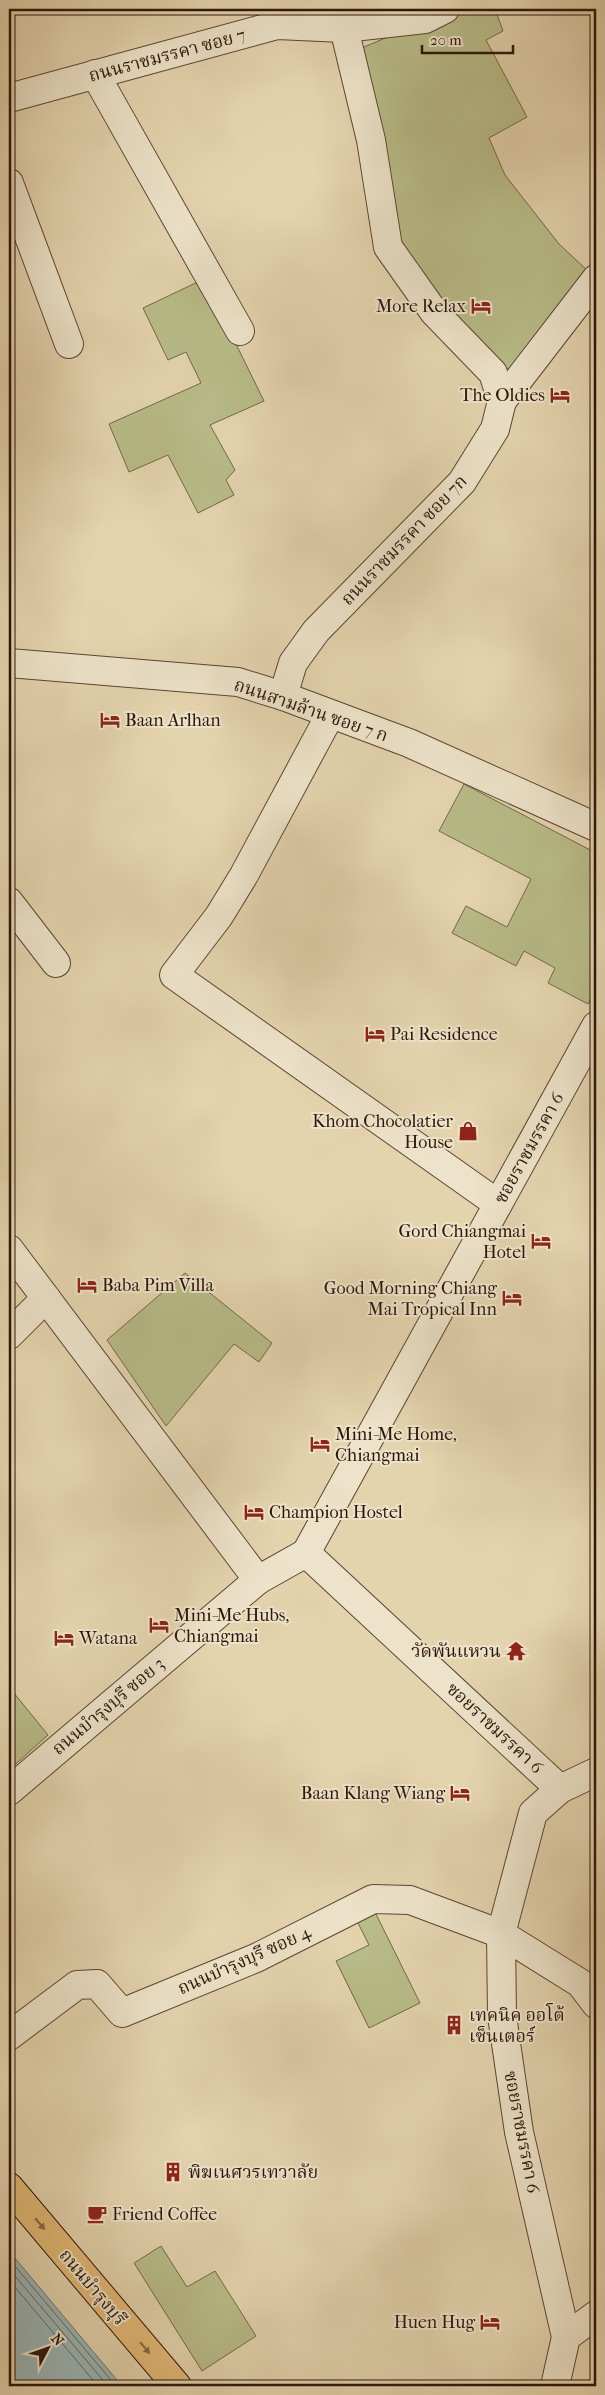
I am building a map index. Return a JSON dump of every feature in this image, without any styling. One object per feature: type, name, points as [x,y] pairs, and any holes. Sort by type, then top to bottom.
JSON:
[{"type":"main road","name":"ถนนบำรุงบุรี","points":[[9,2187],[177,2386]]},
{"type":"street","name":"ถนนราชมรรคา ซอย 7","points":[[9,98],[95,74],[273,17],[344,28],[425,19],[445,9]]},
{"type":"street","points":[[344,28],[371,140],[388,248],[434,312],[493,372],[502,401]]},
{"type":"street","points":[[95,74],[240,331]]},
{"type":"street","points":[[9,183],[69,344]]},
{"type":"street","points":[[502,401],[596,279]]},
{"type":"street","name":"ถนนราชมรรคา ซอย 7ก","points":[[283,696],[293,663],[316,631],[462,482],[495,429],[502,401]]},
{"type":"street","name":"ถนนสามล้าน ซอย 7 ก","points":[[9,663],[238,682],[283,696],[409,743],[596,827]]},
{"type":"street","points":[[330,715],[244,875],[219,916],[174,975],[498,1204]]},
{"type":"street","points":[[9,902],[56,963]]},
{"type":"street","name":"ซอยราชมรรคา 6","points":[[554,2386],[566,2337],[520,2132],[502,2016],[501,1934],[533,1813],[560,1788],[306,1553],[596,1026]]},
{"type":"street","points":[[9,1248],[258,1580]]},
{"type":"street","points":[[9,1335],[46,1298]]},
{"type":"street","name":"ถนนบำรุงบุรี ซอย 3","points":[[9,1791],[258,1580],[306,1553]]},
{"type":"street","points":[[560,1788],[596,1772]]},
{"type":"street","name":"ถนนบำรุงบุรี ซอย 4","points":[[9,2036],[77,1985],[97,1984],[122,2013],[256,1958],[373,1899],[410,1900],[501,1934]]},
{"type":"street","points":[[501,1934],[580,1983],[596,2004]]},
{"type":"street","points":[[566,2337],[596,2315]]},
{"type":"street","points":[[566,2337],[596,2341]]},
{"type":"green space","points":[[454,9],[495,9],[503,31],[486,40],[527,117],[489,138],[505,175],[559,244],[588,271],[511,368],[502,371],[461,330],[400,244],[357,50]]},
{"type":"green space","points":[[204,279],[264,401],[210,425],[235,470],[226,480],[234,495],[198,513],[168,455],[129,472],[109,424],[201,383],[186,352],[168,360],[143,308]]},
{"type":"green space","points":[[464,784],[596,853],[596,988],[588,1004],[548,983],[555,968],[524,951],[516,966],[452,933],[466,906],[507,927],[531,879],[439,831]]},
{"type":"green space","points":[[185,1273],[272,1343],[259,1362],[234,1344],[166,1426],[107,1340]]},
{"type":"green space","points":[[9,1687],[48,1735],[9,1770]]},
{"type":"green space","points":[[375,1912],[420,2003],[369,2028],[336,1961],[369,1945],[357,1921]]},
{"type":"green space","points":[[161,2246],[187,2287],[215,2271],[256,2336],[202,2371],[134,2263]]},
{"type":"water","points":[[9,2251],[122,2386],[19,2386],[9,2373]]},
{"type":"place","name":"More Relax","points":[[481,306]]},
{"type":"place","name":"The Oldies","points":[[560,395]]},
{"type":"place","name":"Baan Arlhan","points":[[110,720]]},
{"type":"place","name":"Pai Residence","points":[[375,1034]]},
{"type":"place","name":"Khom Chocolatier House","points":[[468,1131]]},
{"type":"place","name":"Gord Chiangmai Hotel","points":[[541,1241]]},
{"type":"place","name":"Baba Pim Villa","points":[[87,1285]]},
{"type":"place","name":"Good Morning Chiang Mai Tropical Inn","points":[[512,1298]]},
{"type":"place","name":"Mini-Me Home, Chiangmai","points":[[320,1444]]},
{"type":"place","name":"Champion Hostel","points":[[254,1512]]},
{"type":"place","name":"Mini-Me Hubs, Chiangmai","points":[[159,1625]]},
{"type":"place","name":"Watana","points":[[64,1638]]},
{"type":"place","name":"วัดพันแหวน","points":[[516,1651]]},
{"type":"place","name":"Baan Klang Wiang","points":[[460,1793]]},
{"type":"place","name":"เทคนิค ออโต้ เซ็นเตอร์","points":[[454,2025]]},
{"type":"place","name":"พิฆเนศวรเทวาลัย","points":[[173,2172]]},
{"type":"place","name":"Friend Coffee","points":[[97,2214]]},
{"type":"place","name":"Huen Hug","points":[[490,2322]]}]
